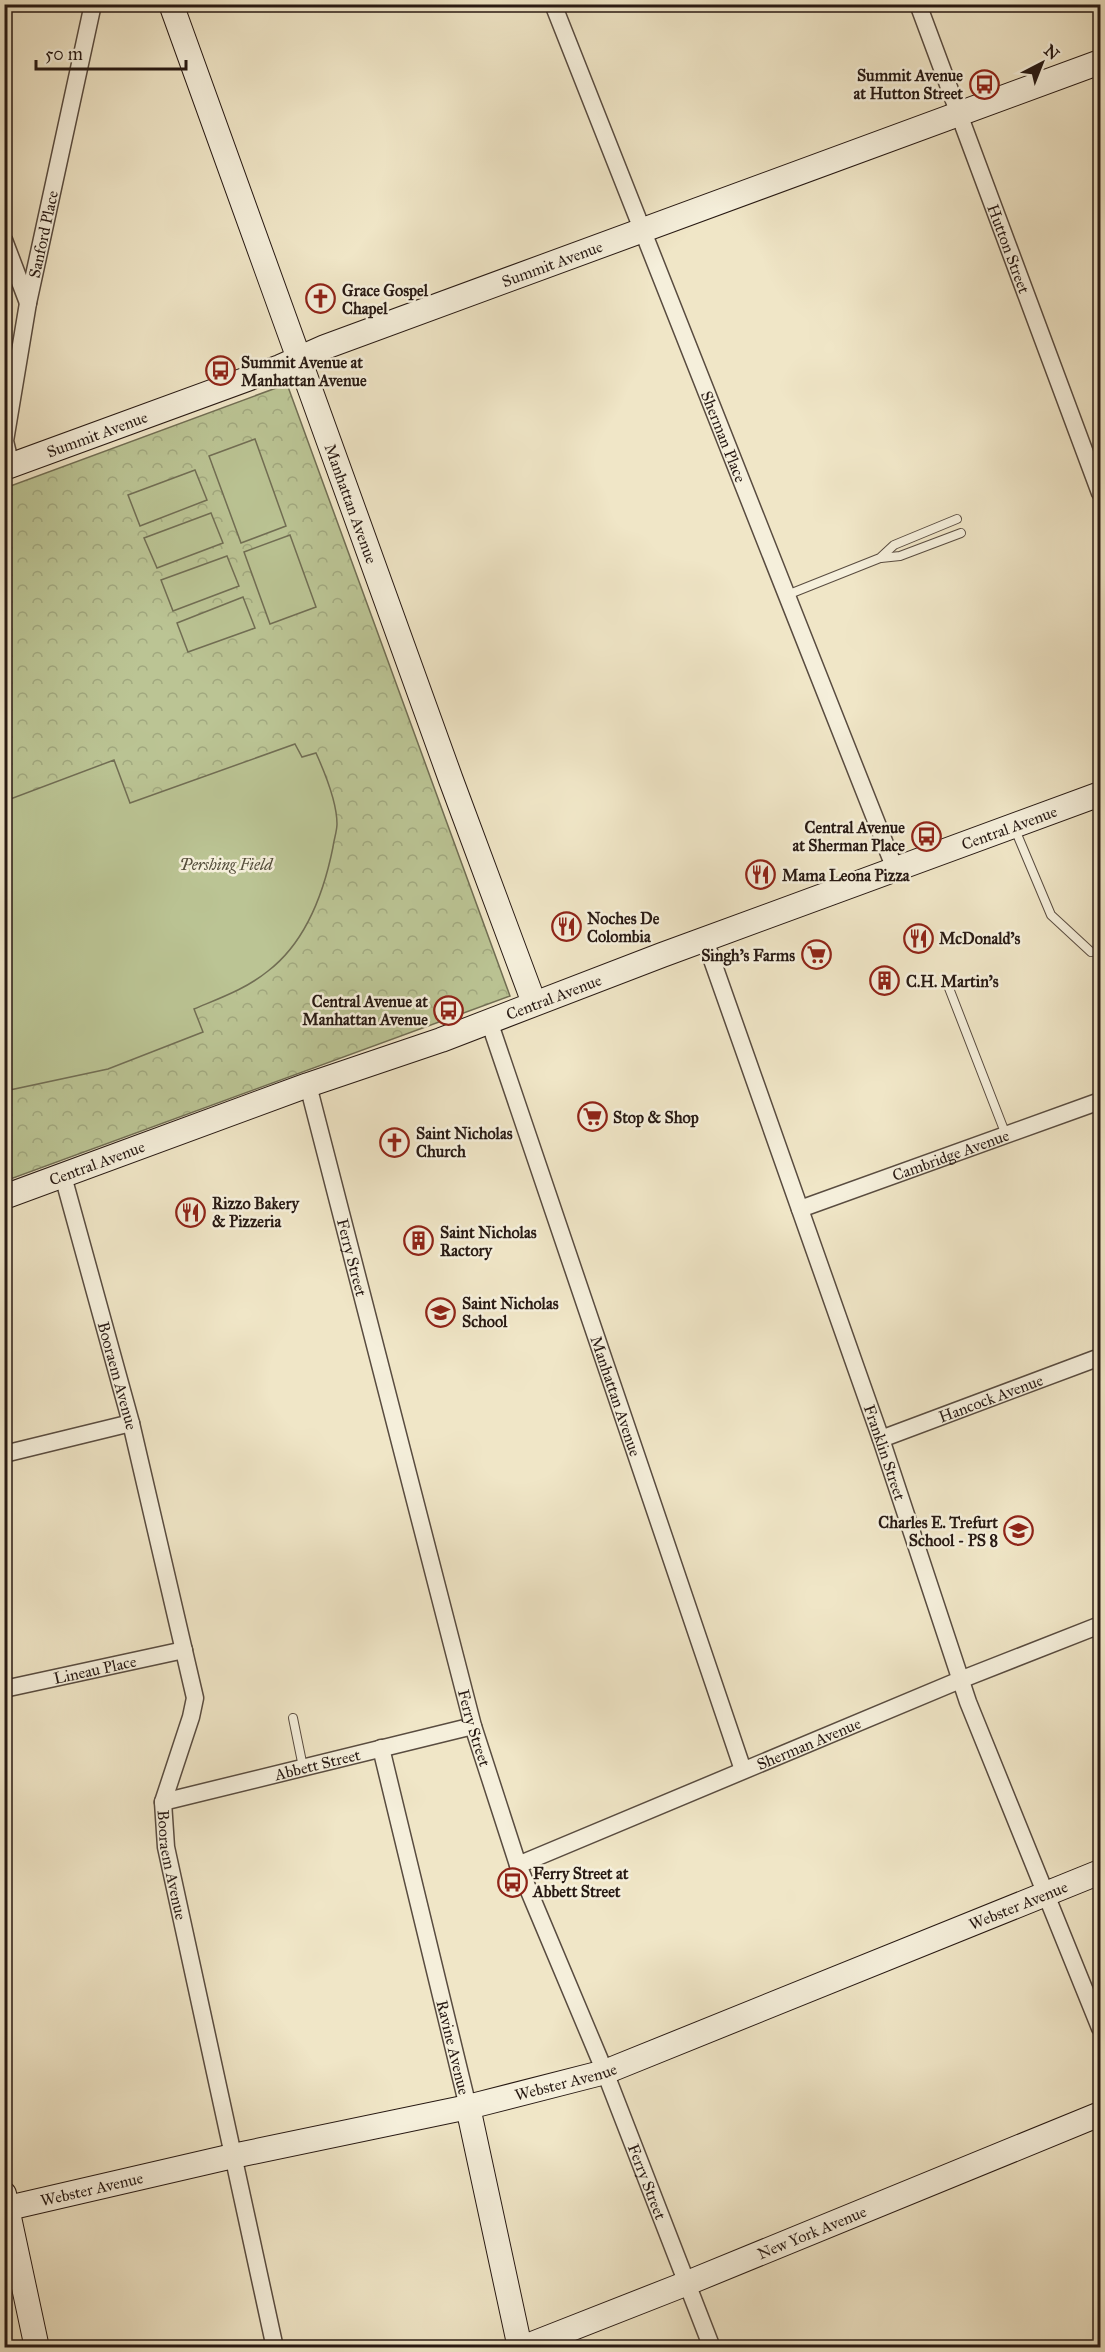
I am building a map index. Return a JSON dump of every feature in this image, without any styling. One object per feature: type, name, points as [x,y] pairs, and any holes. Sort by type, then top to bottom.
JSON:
[{"type":"street","name":"Sanford Place","points":[[8,467],[5,441],[28,303],[93,4]]},
{"type":"street","name":"Manhattan Avenue","points":[[171,4],[534,1003]]},
{"type":"street","name":"Sherman Place","points":[[553,4],[895,869]]},
{"type":"street","name":"Hutton Street","points":[[918,4],[1101,493]]},
{"type":"street","name":"Summit Avenue","points":[[8,467],[959,112],[1101,62]]},
{"type":"street","points":[[4,240],[28,303]]},
{"type":"street","name":"Central Avenue","points":[[4,1197],[308,1085],[441,1040],[534,1003],[1101,794]]},
{"type":"street","name":"Franklin Street","points":[[705,940],[881,1439],[960,1680],[1101,2028]]},
{"type":"street","name":"Manhattan Avenue","points":[[489,1022],[743,1770]]},
{"type":"street","name":"Ferry Street","points":[[308,1085],[472,1726],[518,1865],[605,2072],[685,2284],[712,2348]]},
{"type":"street","name":"Cambridge Avenue","points":[[800,1209],[1101,1101]]},
{"type":"street","name":"Booraem Avenue","points":[[63,1176],[131,1424],[195,1698],[163,1802],[166,1847],[275,2348]]},
{"type":"street","name":"Hancock Avenue","points":[[881,1439],[1101,1357]]},
{"type":"street","points":[[4,1454],[131,1424]]},
{"type":"street","name":"Sherman Avenue","points":[[518,1865],[960,1680],[1101,1625]]},
{"type":"street","name":"Lineau Place","points":[[4,1689],[184,1650]]},
{"type":"street","name":"Abbett Street","points":[[163,1802],[472,1726]]},
{"type":"street","name":"Ravine Avenue","points":[[381,1748],[468,2107],[521,2348]]},
{"type":"street","name":"Webster Avenue","points":[[6,2204],[468,2107],[605,2072],[1101,1872]]},
{"type":"street","name":"New York Avenue","points":[[521,2348],[685,2284],[1101,2114]]},
{"type":"street","points":[[6,2204],[37,2348]]},
{"type":"lane","points":[[880,558],[894,545],[957,519]]},
{"type":"lane","points":[[788,595],[880,558],[900,556],[961,534]]},
{"type":"lane","points":[[1014,826],[1051,915],[1091,952]]},
{"type":"lane","points":[[946,983],[1006,1135]]},
{"type":"lane","points":[[293,1718],[303,1767]]},
{"type":"green space","name":"Pershing Field","points":[[287,384],[510,996],[5,1181],[5,488]]},
{"type":"green space","points":[[255,439],[286,526],[241,543],[209,456]]},
{"type":"green space","points":[[195,470],[207,500],[140,526],[128,495]]},
{"type":"green space","points":[[211,513],[223,543],[157,568],[144,538]]},
{"type":"green space","points":[[290,535],[316,607],[270,624],[244,552]]},
{"type":"green space","points":[[227,556],[239,586],[173,611],[161,580]]},
{"type":"green space","points":[[243,597],[255,628],[188,652],[177,623]]},
{"type":"green space","points":[[295,744],[302,757],[316,753],[333,797],[337,824],[329,864],[318,898],[303,931],[293,946],[268,971],[251,983],[194,1009],[203,1032],[108,1069],[5,1091],[5,801],[114,760],[130,803]]},
{"type":"place","name":"Summit Avenue at Hutton Street","points":[[984,84]]},
{"type":"place","name":"Grace Gospel Chapel","points":[[321,299]]},
{"type":"place","name":"Summit Avenue at Manhattan Avenue","points":[[220,371]]},
{"type":"place","name":"Central Avenue at Sherman Place","points":[[926,836]]},
{"type":"place","name":"Mama Leona Pizza","points":[[761,875]]},
{"type":"place","name":"Noches De Colombia","points":[[566,927]]},
{"type":"place","name":"McDonald's","points":[[918,938]]},
{"type":"place","name":"Singh's Farms","points":[[816,955]]},
{"type":"place","name":"C.H. Martin's","points":[[885,981]]},
{"type":"place","name":"Central Avenue at Manhattan Avenue","points":[[449,1010]]},
{"type":"place","name":"Stop & Shop","points":[[592,1117]]},
{"type":"place","name":"Saint Nicholas Church","points":[[395,1142]]},
{"type":"place","name":"Rizzo Bakery & Pizzeria","points":[[191,1212]]},
{"type":"place","name":"Saint Nicholas Ractory","points":[[419,1241]]},
{"type":"place","name":"Saint Nicholas School","points":[[441,1312]]},
{"type":"place","name":"Charles E. Trefurt School - PS 8","points":[[1019,1531]]},
{"type":"place","name":"Ferry Street at Abbett Street","points":[[512,1882]]}]
